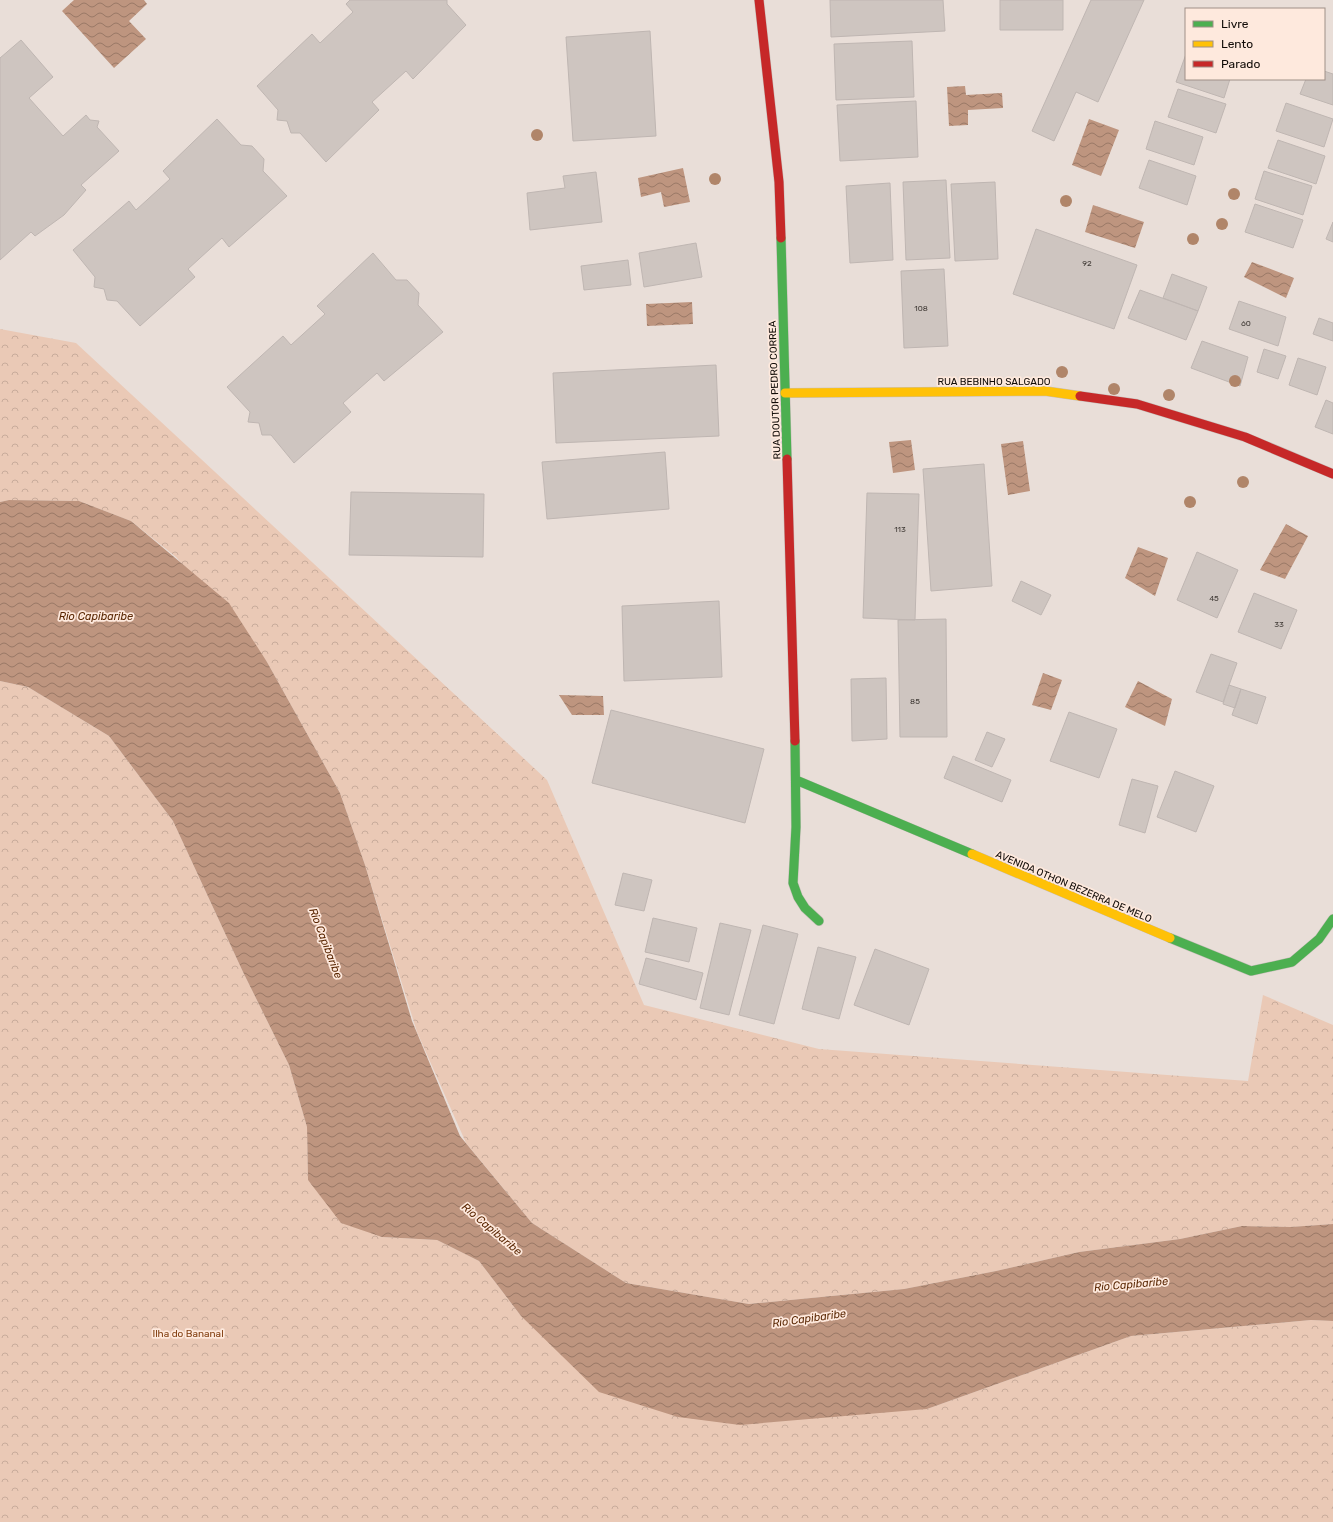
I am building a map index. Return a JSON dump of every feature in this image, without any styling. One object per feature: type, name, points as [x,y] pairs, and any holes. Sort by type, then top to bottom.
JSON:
[{"type":"street","name":"RUA DOUTOR PEDRO CORREA","points":[[759,0],[779,182],[796,780],[796,827],[793,883],[798,897],[805,908],[819,921]]},
{"type":"street","name":"RUA BEBINHO SALGADO","points":[[785,393],[1045,391],[1137,404],[1245,437],[1333,474]]},
{"type":"street","name":"AVENIDA OTHON BEZERRA DE MELO","points":[[796,780],[1251,971],[1292,962],[1319,939],[1333,919]]},
{"type":"green space","points":[[0,329],[76,343],[547,780],[644,1005],[819,1049],[1248,1081],[1263,995],[1333,1025],[1333,1224],[1290,1227],[1242,1226],[1180,1239],[1079,1252],[996,1271],[904,1289],[749,1304],[626,1283],[532,1223],[466,1143],[417,1032],[365,865],[340,793],[267,662],[176,557],[131,521],[79,501],[9,500],[0,502]]},
{"type":"green space","name":"Ilha do Bananal","points":[[0,681],[28,687],[109,736],[173,821],[243,972],[289,1065],[307,1127],[308,1180],[382,1237],[437,1240],[479,1261],[521,1316],[927,1409],[1131,1336],[1311,1320],[1333,1321],[1333,1522],[0,1522]]},
{"type":"water","points":[[74,0],[144,0],[147,4],[129,21],[146,39],[114,68],[62,11]]},
{"type":"water","points":[[965,86],[966,95],[1002,93],[1003,108],[968,110],[968,125],[949,126],[947,87]]},
{"type":"water","points":[[1089,119],[1119,130],[1101,176],[1072,165]]},
{"type":"water","points":[[683,168],[690,202],[664,207],[661,192],[641,197],[638,178]]},
{"type":"water","points":[[1093,205],[1144,222],[1135,248],[1085,232]]},
{"type":"water","points":[[1252,262],[1294,278],[1286,298],[1244,277]]},
{"type":"water","points":[[692,302],[693,324],[647,326],[646,304]]},
{"type":"water","points":[[911,440],[915,470],[893,473],[889,442]]},
{"type":"water","points":[[1023,441],[1030,491],[1008,495],[1001,444]]},
{"type":"water","name":"Rio Capibaribe","points":[[9,500],[79,501],[131,521],[229,603],[267,662],[340,793],[365,865],[412,1021],[460,1136],[532,1223],[626,1283],[749,1304],[904,1289],[996,1271],[1079,1252],[1180,1239],[1242,1226],[1290,1227],[1333,1224],[1333,1321],[1311,1320],[1131,1336],[927,1409],[740,1425],[678,1417],[599,1392],[521,1316],[479,1261],[437,1240],[382,1237],[341,1223],[308,1180],[307,1127],[289,1065],[243,972],[173,821],[109,736],[28,687],[0,681],[0,502]]},
{"type":"water","points":[[1286,524],[1308,536],[1285,579],[1260,570]]},
{"type":"water","points":[[1138,547],[1168,558],[1155,596],[1125,578]]},
{"type":"water","points":[[1043,673],[1062,680],[1051,710],[1032,705]]},
{"type":"water","points":[[1138,681],[1172,699],[1165,726],[1125,707]]},
{"type":"water","points":[[559,695],[603,696],[604,715],[572,715]]},
{"type":"building","points":[[350,0],[447,0],[447,4],[466,25],[413,79],[406,71],[372,102],[379,110],[326,162],[300,133],[291,133],[287,121],[277,120],[278,110],[257,86],[312,34],[320,43],[353,12],[346,4]]},
{"type":"building","points":[[830,0],[943,0],[945,31],[831,37]]},
{"type":"building","points":[[1000,0],[1063,0],[1063,30],[1000,30]]},
{"type":"building","points":[[1091,0],[1144,0],[1098,102],[1076,92],[1054,141],[1032,131]]},
{"type":"building","points":[[650,31],[656,136],[573,141],[566,37]]},
{"type":"building","points":[[21,40],[53,77],[29,98],[63,136],[86,115],[90,120],[99,121],[97,127],[119,151],[81,185],[86,190],[64,215],[35,236],[31,232],[0,260],[0,58]]},
{"type":"building","points":[[912,41],[914,97],[836,100],[834,44]]},
{"type":"building","points":[[1185,57],[1185,80],[1230,80],[1224,98],[1176,82]]},
{"type":"building","points":[[1325,71],[1333,74],[1333,105],[1300,94],[1306,80],[1325,80]]},
{"type":"building","points":[[1178,89],[1226,104],[1216,133],[1168,117]]},
{"type":"building","points":[[916,101],[918,157],[840,161],[837,105]]},
{"type":"building","points":[[1286,103],[1333,119],[1324,147],[1276,131]]},
{"type":"building","points":[[217,119],[241,145],[252,146],[264,159],[263,171],[287,196],[229,247],[222,238],[188,269],[195,277],[140,326],[117,301],[107,300],[104,289],[94,287],[95,277],[73,250],[129,201],[136,210],[170,179],[163,171]]},
{"type":"building","points":[[1155,121],[1203,137],[1194,165],[1146,149]]},
{"type":"building","points":[[1278,140],[1325,156],[1316,184],[1268,168]]},
{"type":"building","points":[[1149,160],[1196,176],[1187,205],[1139,188]]},
{"type":"building","points":[[1264,171],[1312,186],[1303,215],[1255,199]]},
{"type":"building","points":[[596,172],[602,222],[530,230],[527,193],[565,188],[563,176]]},
{"type":"building","points":[[946,180],[950,258],[906,260],[903,182]]},
{"type":"building","points":[[995,182],[998,259],[955,261],[951,184]]},
{"type":"building","points":[[890,183],[893,260],[850,263],[846,186]]},
{"type":"building","points":[[1255,204],[1303,220],[1293,248],[1245,232]]},
{"type":"building","points":[[1333,222],[1333,242],[1326,239]]},
{"type":"building","points":[[1036,229],[1137,265],[1114,329],[1013,294]]},
{"type":"building","points":[[696,243],[702,277],[644,287],[639,253]]},
{"type":"building","points":[[373,253],[396,280],[407,280],[419,293],[418,305],[443,332],[384,381],[377,373],[343,403],[351,412],[294,463],[271,435],[262,435],[259,423],[248,422],[250,412],[227,387],[283,336],[291,345],[325,314],[317,306]]},
{"type":"building","points":[[628,260],[631,285],[584,290],[581,266]]},
{"type":"building","points":[[944,269],[948,346],[904,348],[901,271]]},
{"type":"building","points":[[1172,274],[1207,287],[1198,311],[1163,298]]},
{"type":"building","points":[[1140,290],[1198,311],[1186,340],[1128,318]]},
{"type":"building","points":[[1239,301],[1286,317],[1278,346],[1229,329]]},
{"type":"building","points":[[1319,318],[1333,323],[1333,341],[1313,334]]},
{"type":"building","points":[[1202,341],[1248,357],[1240,386],[1191,368]]},
{"type":"building","points":[[1264,349],[1286,356],[1278,379],[1257,372]]},
{"type":"building","points":[[1298,358],[1326,367],[1317,395],[1289,385]]},
{"type":"building","points":[[716,365],[719,436],[556,443],[553,373]]},
{"type":"building","points":[[1326,400],[1333,403],[1333,434],[1315,427]]},
{"type":"building","points":[[665,452],[669,509],[547,519],[542,462]]},
{"type":"building","points":[[984,464],[992,586],[931,591],[923,469]]},
{"type":"building","points":[[351,492],[484,494],[483,557],[349,555]]},
{"type":"building","points":[[867,493],[919,494],[915,620],[863,618]]},
{"type":"building","points":[[1197,552],[1238,570],[1217,618],[1177,600]]},
{"type":"building","points":[[1021,581],[1051,595],[1041,615],[1012,601]]},
{"type":"building","points":[[1254,593],[1297,610],[1281,649],[1238,632]]},
{"type":"building","points":[[719,601],[722,677],[624,681],[622,606]]},
{"type":"building","points":[[946,619],[947,737],[900,737],[898,620]]},
{"type":"building","points":[[1211,654],[1237,663],[1223,702],[1196,692]]},
{"type":"building","points":[[886,678],[887,739],[852,741],[851,679]]},
{"type":"building","points":[[1229,685],[1241,689],[1235,708],[1223,704]]},
{"type":"building","points":[[1241,689],[1266,697],[1257,724],[1232,715]]},
{"type":"building","points":[[611,710],[764,749],[745,823],[592,783]]},
{"type":"building","points":[[1069,712],[1117,729],[1099,778],[1050,761]]},
{"type":"building","points":[[987,732],[1005,739],[992,767],[975,760]]},
{"type":"building","points":[[953,756],[1011,780],[1002,802],[944,778]]},
{"type":"building","points":[[1175,771],[1214,786],[1196,832],[1157,817]]},
{"type":"building","points":[[1132,779],[1158,786],[1145,833],[1119,825]]},
{"type":"building","points":[[623,873],[652,880],[644,911],[615,905]]},
{"type":"building","points":[[653,918],[697,928],[689,962],[645,952]]},
{"type":"building","points":[[720,923],[751,930],[729,1015],[700,1008]]},
{"type":"building","points":[[763,925],[798,934],[774,1024],[739,1015]]},
{"type":"building","points":[[818,947],[856,957],[839,1019],[802,1009]]},
{"type":"building","points":[[875,949],[929,969],[909,1025],[854,1005]]},
{"type":"building","points":[[646,958],[703,973],[696,1000],[639,984]]},
{"type":"traffic: fast","points":[[781,238],[787,459]]},
{"type":"traffic: fast","points":[[795,741],[796,827],[793,883],[798,897],[805,908],[819,921]]},
{"type":"traffic: fast","points":[[796,780],[972,854]]},
{"type":"traffic: fast","points":[[1170,938],[1251,971],[1292,962],[1319,939],[1333,919]]},
{"type":"traffic: slow","points":[[785,393],[1045,391],[1080,396]]},
{"type":"traffic: slow","points":[[972,854],[1170,938]]},
{"type":"traffic: jam","points":[[759,0],[779,182],[781,238]]},
{"type":"traffic: jam","points":[[1080,396],[1137,404],[1245,437],[1333,474]]},
{"type":"traffic: jam","points":[[787,459],[795,741]]}]
